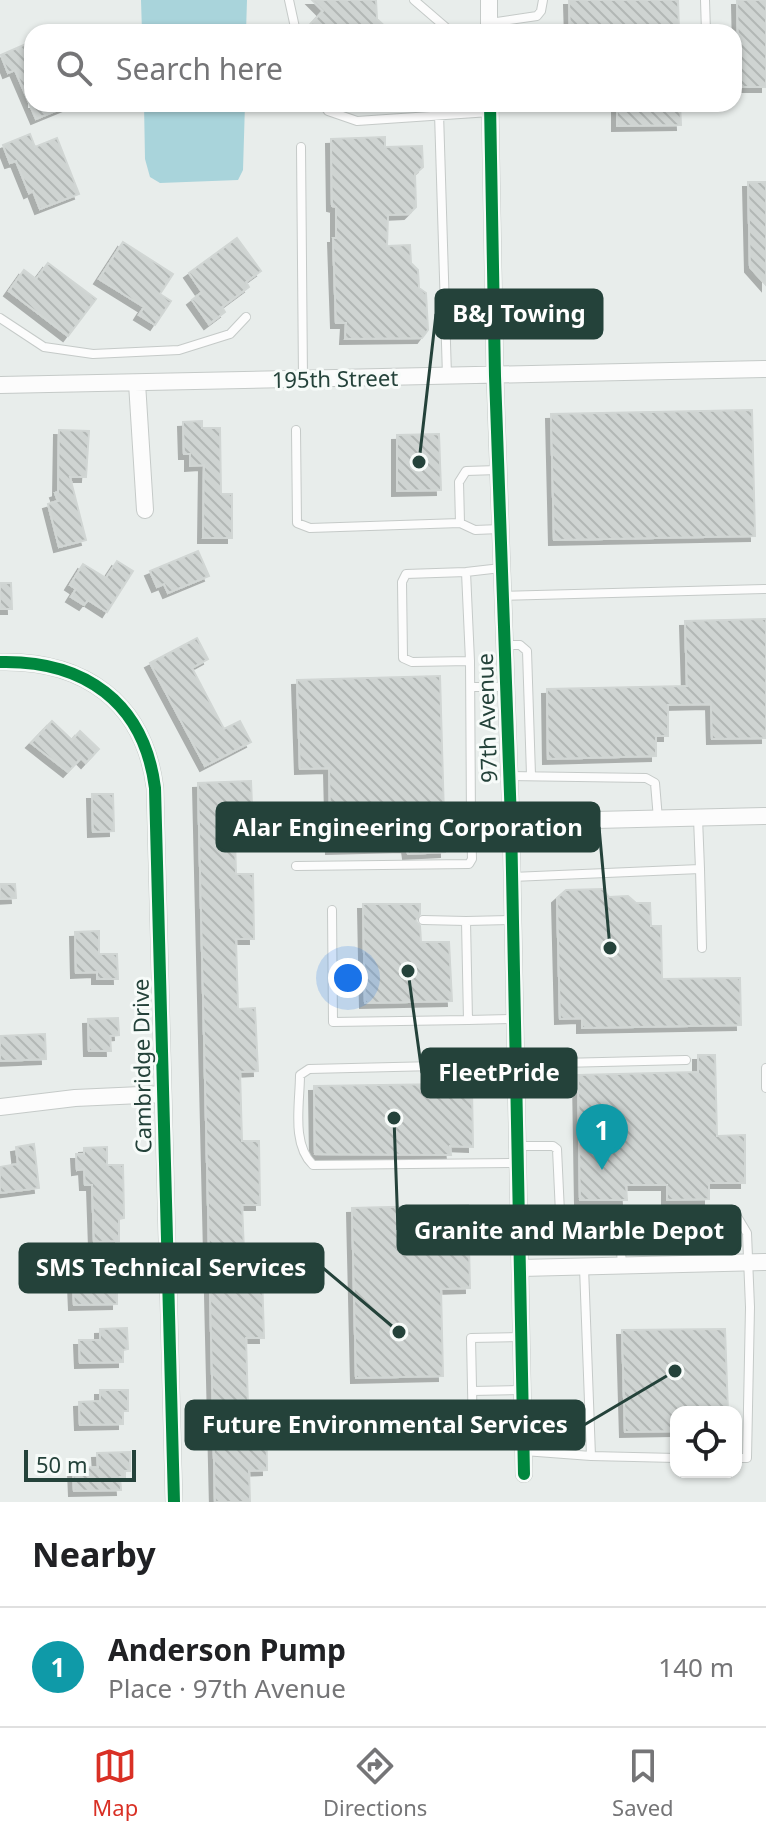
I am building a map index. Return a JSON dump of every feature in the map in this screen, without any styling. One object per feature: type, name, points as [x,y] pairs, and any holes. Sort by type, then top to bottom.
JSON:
[{"type":"street","points":[[489,0],[489,24]]},
{"type":"street","name":"97th Avenue","points":[[490,112],[495,376],[511,822],[524,1474]]},
{"type":"street","name":"195th Street","points":[[0,385],[766,369]]},
{"type":"street","points":[[137,383],[145,510]]},
{"type":"street","name":"Cambridge Drive","points":[[0,662],[64,669],[98,686],[127,712],[141,736],[152,766],[174,1502]]},
{"type":"street","points":[[511,822],[766,816]]},
{"type":"street","points":[[0,1107],[75,1098],[163,1094]]},
{"type":"street","points":[[521,1268],[766,1262]]},
{"type":"lane","points":[[289,0],[294,24]]},
{"type":"lane","points":[[414,0],[442,24]]},
{"type":"lane","points":[[502,24],[537,16],[543,0]]},
{"type":"lane","points":[[705,0],[706,24]]},
{"type":"lane","points":[[331,112],[357,121],[449,112]]},
{"type":"lane","points":[[439,113],[447,377]]},
{"type":"lane","points":[[301,147],[303,380]]},
{"type":"lane","points":[[0,318],[44,347],[93,354],[179,350],[230,334],[246,317]]},
{"type":"lane","points":[[296,430],[297,523],[310,528],[460,523],[475,530],[501,529]]},
{"type":"lane","points":[[460,523],[459,482],[466,471],[498,470]]},
{"type":"lane","points":[[470,661],[412,662],[403,658],[402,582],[406,574],[502,568]]},
{"type":"lane","points":[[296,866],[469,864],[472,859],[471,687],[466,572]]},
{"type":"lane","points":[[503,596],[766,589]]},
{"type":"lane","points":[[505,645],[520,645],[527,651],[531,775]]},
{"type":"lane","points":[[471,687],[506,687]]},
{"type":"lane","points":[[509,776],[646,778],[655,783],[658,819]]},
{"type":"lane","points":[[698,818],[702,948]]},
{"type":"lane","points":[[471,821],[511,822]]},
{"type":"lane","points":[[512,877],[700,869]]},
{"type":"lane","points":[[332,910],[333,1022],[515,1019]]},
{"type":"lane","points":[[423,920],[513,920]]},
{"type":"lane","points":[[466,921],[468,1020]]},
{"type":"lane","points":[[560,1213],[557,1149],[553,1146],[518,1155],[313,1165],[303,1152],[300,1141],[300,1075],[309,1069],[686,1060]]},
{"type":"lane","points":[[766,1068],[766,1088]]},
{"type":"lane","points":[[520,1213],[610,1218],[619,1223],[651,1216],[738,1218],[747,1233],[750,1307],[747,1458],[742,1458]]},
{"type":"lane","points":[[619,1223],[622,1266]]},
{"type":"lane","points":[[584,1267],[591,1456]]},
{"type":"lane","points":[[522,1337],[471,1338],[473,1436],[591,1456],[670,1458]]},
{"type":"lane","points":[[472,1391],[523,1390]]},
{"type":"water","points":[[141,0],[247,0],[246,24],[142,24]]},
{"type":"water","points":[[144,112],[245,112],[243,170],[238,180],[160,183],[150,177],[145,159]]},
{"type":"building","points":[[312,0],[376,0],[377,19],[382,24],[311,24],[323,11]]},
{"type":"building","points":[[569,0],[678,0],[679,24],[570,24]]},
{"type":"building","points":[[737,0],[766,0],[766,87],[742,87],[742,24],[738,24]]},
{"type":"building","points":[[24,45],[24,91],[15,70],[8,73],[1,55]]},
{"type":"building","points":[[33,112],[53,112],[36,119]]},
{"type":"building","points":[[617,112],[680,112],[681,125],[617,126]]},
{"type":"building","points":[[30,134],[35,147],[57,138],[79,194],[40,209],[33,191],[29,193],[16,161],[10,163],[3,145]]},
{"type":"building","points":[[385,137],[385,147],[422,146],[423,167],[415,174],[416,207],[409,214],[388,215],[387,246],[410,245],[411,263],[418,270],[419,288],[426,293],[428,330],[422,338],[345,339],[346,323],[336,323],[333,238],[336,238],[336,207],[332,206],[331,139]]},
{"type":"building","points":[[748,182],[766,182],[766,285],[750,267]]},
{"type":"building","points":[[237,238],[261,271],[246,282],[249,287],[222,307],[225,312],[209,324],[192,300],[202,292],[189,273]]},
{"type":"building","points":[[123,242],[173,274],[160,294],[171,301],[155,325],[139,315],[144,307],[99,279]]},
{"type":"building","points":[[48,263],[96,299],[68,336],[9,291],[24,270],[36,279]]},
{"type":"building","points":[[752,410],[755,536],[554,540],[551,414]]},
{"type":"building","points":[[202,421],[202,428],[220,428],[221,494],[232,494],[232,538],[203,538],[204,465],[190,466],[190,454],[184,454],[183,422]]},
{"type":"building","points":[[59,430],[89,431],[86,477],[70,477],[86,540],[59,547],[48,504],[58,501],[55,493],[58,492]]},
{"type":"building","points":[[439,434],[441,490],[397,491],[397,435]]},
{"type":"building","points":[[198,551],[209,576],[168,593],[164,584],[157,587],[150,571]]},
{"type":"building","points":[[117,561],[133,571],[107,612],[88,600],[84,605],[71,597],[76,589],[70,585],[83,564],[106,578]]},
{"type":"building","points":[[0,583],[11,583],[12,609],[0,609]]},
{"type":"building","points":[[766,619],[766,738],[712,739],[711,704],[668,705],[668,736],[656,736],[656,756],[548,759],[547,689],[687,686],[685,621]]},
{"type":"building","points":[[197,638],[208,659],[192,668],[224,729],[240,721],[251,742],[205,766],[150,663]]},
{"type":"building","points":[[440,676],[445,852],[408,854],[407,847],[331,849],[329,768],[300,769],[297,680]]},
{"type":"building","points":[[52,721],[72,740],[80,731],[99,749],[86,763],[81,758],[68,772],[31,743]]},
{"type":"building","points":[[251,781],[252,805],[234,805],[236,874],[253,874],[254,939],[236,939],[238,1009],[255,1008],[258,1071],[240,1072],[242,1141],[259,1141],[260,1205],[242,1205],[245,1275],[262,1274],[264,1338],[246,1338],[248,1408],[266,1407],[267,1470],[249,1471],[250,1502],[215,1502],[198,783]]},
{"type":"building","points":[[92,794],[113,794],[114,831],[93,832]]},
{"type":"building","points":[[0,884],[15,884],[16,898],[0,899]]},
{"type":"building","points":[[603,889],[609,897],[628,896],[636,903],[650,903],[651,926],[661,926],[662,979],[740,978],[741,1025],[582,1028],[582,1018],[560,1019],[557,898],[566,890]]},
{"type":"building","points":[[363,904],[420,904],[416,921],[420,926],[421,942],[449,942],[452,1001],[365,1003]]},
{"type":"building","points":[[99,931],[99,954],[117,954],[118,979],[97,979],[97,972],[76,973],[75,932]]},
{"type":"building","points":[[118,1018],[119,1035],[110,1036],[111,1051],[89,1051],[88,1019]]},
{"type":"building","points":[[45,1034],[46,1059],[0,1061],[0,1036]]},
{"type":"building","points":[[698,1055],[715,1055],[717,1136],[745,1135],[745,1183],[709,1183],[709,1199],[667,1200],[667,1185],[626,1185],[627,1200],[580,1200],[578,1075],[698,1072]]},
{"type":"building","points":[[449,1084],[449,1088],[472,1089],[473,1147],[450,1146],[451,1155],[315,1154],[314,1086]]},
{"type":"building","points":[[34,1144],[39,1188],[0,1193],[0,1167],[18,1164],[16,1147]]},
{"type":"building","points":[[107,1147],[107,1165],[123,1165],[124,1218],[119,1219],[119,1241],[94,1242],[92,1185],[85,1185],[84,1169],[77,1170],[76,1154],[84,1154],[84,1148]]},
{"type":"building","points":[[468,1205],[470,1288],[441,1289],[443,1376],[356,1378],[352,1208]]},
{"type":"building","points":[[121,1270],[122,1291],[117,1291],[117,1304],[74,1305],[73,1282],[94,1282],[94,1271]]},
{"type":"building","points":[[127,1328],[128,1349],[123,1350],[123,1362],[80,1363],[79,1340],[100,1340],[100,1329]]},
{"type":"building","points":[[725,1329],[728,1406],[670,1406],[670,1431],[625,1432],[622,1330]]},
{"type":"building","points":[[100,1390],[128,1390],[128,1411],[123,1411],[123,1424],[80,1425],[79,1402],[100,1401]]},
{"type":"building","points":[[130,1452],[130,1471],[125,1471],[125,1477],[120,1477],[121,1490],[74,1491],[73,1468],[98,1467],[97,1453]]},
{"type":"cycle path","points":[[490,112],[495,376],[511,822],[524,1474]]},
{"type":"cycle path","points":[[0,662],[30,663],[58,669],[83,678],[105,692],[123,710],[138,732],[149,758],[155,788],[174,1502]]},
{"type":"place","name":"B&J Towing","points":[[419,462]]},
{"type":"place","name":"Alar Engineering Corporation","points":[[610,948]]},
{"type":"place","name":"FleetPride","points":[[408,971]]},
{"type":"place","name":"Granite and Marble Depot","points":[[394,1118]]},
{"type":"place","name":"Anderson Pump","points":[[602,1170]]},
{"type":"place","name":"SMS Technical Services","points":[[399,1332]]},
{"type":"place","name":"Future Environmental Services","points":[[675,1371]]}]
